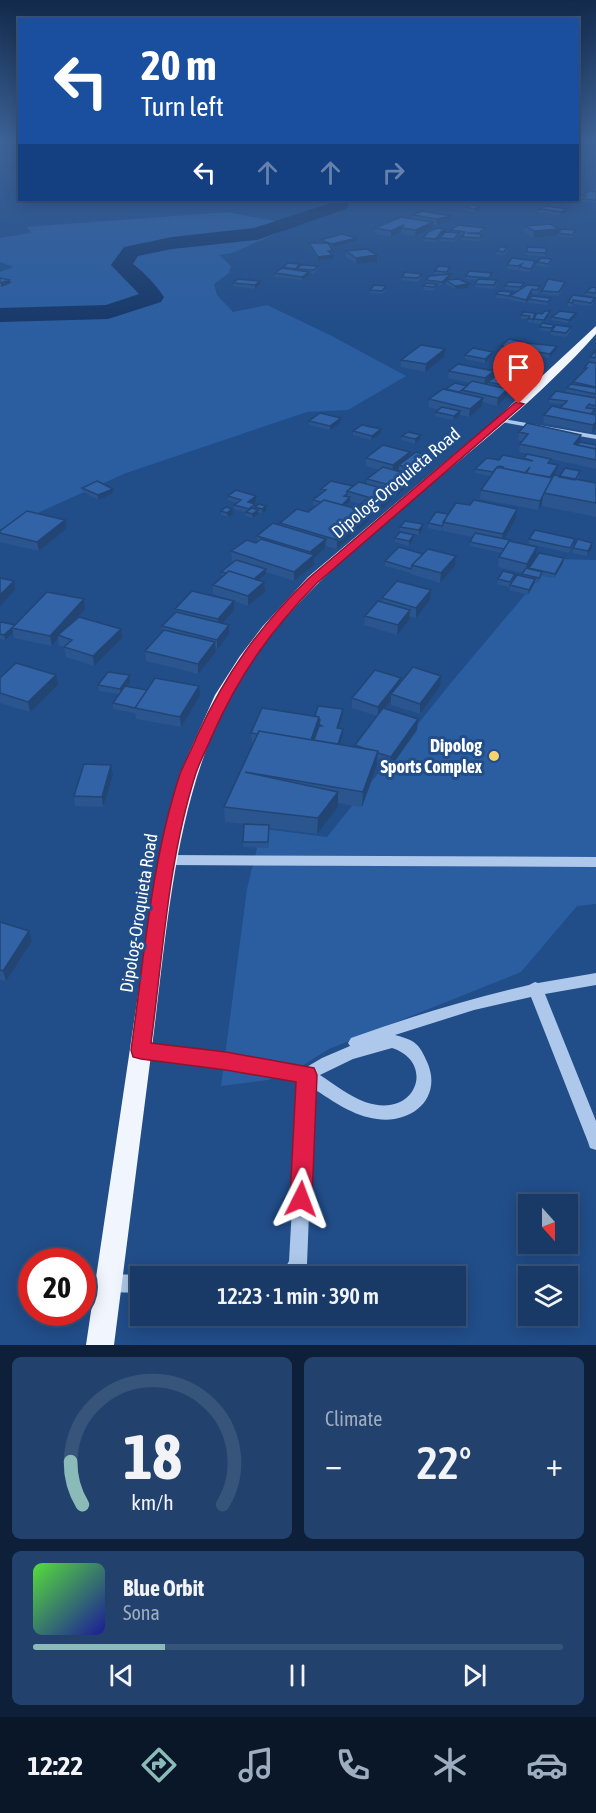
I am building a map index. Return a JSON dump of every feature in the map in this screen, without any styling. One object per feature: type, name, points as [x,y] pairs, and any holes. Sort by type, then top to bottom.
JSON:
[{"type":"main road","name":"Dipolog-Oroquieta Road","points":[[100,1345],[167,861],[188,773],[223,695],[245,659],[313,580],[501,420],[572,356],[596,329]]},
{"type":"street","points":[[501,420],[596,437]]},
{"type":"street","points":[[167,861],[596,862]]},
{"type":"street","points":[[306,1075],[354,1044],[386,1032],[535,988],[596,979]]},
{"type":"street","points":[[535,988],[596,1142]]},
{"type":"street","points":[[141,1050],[226,1061],[306,1075],[357,1106],[378,1113],[401,1111],[418,1101],[424,1087],[423,1069],[412,1049],[392,1041],[364,1047],[331,1059]]},
{"type":"street","points":[[297,1266],[306,1075]]},
{"type":"street","points":[[109,1283],[130,1284]]},
{"type":"shaded area","points":[[227,212],[296,225],[232,253],[219,255],[231,266],[229,273],[214,284],[217,295],[233,312],[267,305],[330,335],[406,376],[348,410],[307,412],[126,473],[0,530],[0,272],[14,267],[0,262],[0,238],[31,233],[27,227]]},
{"type":"shaded area","name":"Dipolog Sports Complex","points":[[555,559],[596,560],[596,904],[577,906],[521,972],[329,1049],[292,1072],[268,1080],[221,1086],[247,889],[257,848],[256,828],[327,837],[450,684]]},
{"type":"building","points":[[480,206],[475,209],[465,207]]},
{"type":"building","points":[[546,206],[567,209],[561,212],[540,209]]},
{"type":"building","points":[[422,211],[451,216],[437,219],[413,215]]},
{"type":"building","points":[[401,217],[433,222],[416,230],[401,228],[404,225],[391,231],[375,228]]},
{"type":"building","points":[[550,224],[559,229],[534,231],[525,226]]},
{"type":"building","points":[[458,225],[485,228],[479,233],[467,233],[482,234],[480,238],[462,237],[465,232],[451,230]]},
{"type":"building","points":[[437,228],[445,229],[436,239],[423,238],[428,232]]},
{"type":"building","points":[[562,229],[576,230],[572,235],[558,233]]},
{"type":"building","points":[[445,232],[459,233],[454,239],[440,238]]},
{"type":"building","points":[[342,234],[357,238],[332,244],[320,240]]},
{"type":"building","points":[[309,243],[328,243],[333,251],[328,251],[333,255],[318,257]]},
{"type":"building","points":[[500,247],[507,247],[504,252],[497,251]]},
{"type":"building","points":[[527,247],[546,248],[546,253],[527,252]]},
{"type":"building","points":[[367,249],[377,255],[356,258],[346,251]]},
{"type":"building","points":[[512,258],[535,261],[531,269],[520,267],[522,264],[507,265]]},
{"type":"building","points":[[541,258],[552,259],[548,264],[537,262]]},
{"type":"building","points":[[288,263],[300,264],[295,269],[283,267]]},
{"type":"building","points":[[301,265],[318,266],[314,270],[297,269]]},
{"type":"building","points":[[438,266],[450,267],[447,272],[435,271]]},
{"type":"building","points":[[282,268],[309,272],[302,277],[275,273]]},
{"type":"building","points":[[469,271],[492,273],[489,278],[466,276]]},
{"type":"building","points":[[405,272],[422,274],[418,278],[402,277]]},
{"type":"building","points":[[451,274],[442,282],[426,280],[429,276]]},
{"type":"building","points":[[0,278],[10,280],[0,283]]},
{"type":"building","points":[[238,279],[260,281],[255,285],[233,283]]},
{"type":"building","points":[[459,279],[469,284],[455,286],[446,280]]},
{"type":"building","points":[[478,279],[497,280],[494,285],[475,284]]},
{"type":"building","points":[[548,279],[565,282],[559,292],[542,291]]},
{"type":"building","points":[[508,282],[524,283],[521,287],[505,286]]},
{"type":"building","points":[[426,283],[437,284],[434,287],[423,286]]},
{"type":"building","points":[[374,285],[386,286],[382,291],[370,290]]},
{"type":"building","points":[[527,285],[540,286],[537,290],[532,289],[526,300],[510,296]]},
{"type":"building","points":[[592,287],[596,288],[596,293],[586,292]]},
{"type":"building","points":[[499,291],[512,292],[509,296],[496,294]]},
{"type":"building","points":[[573,295],[595,298],[591,303],[573,300],[573,303],[568,302]]},
{"type":"building","points":[[532,296],[551,298],[548,302],[529,299]]},
{"type":"building","points":[[550,311],[544,320],[534,319],[537,313],[542,314]]},
{"type":"building","points":[[560,311],[576,313],[569,320],[552,317]]},
{"type":"building","points":[[523,312],[535,313],[533,319],[528,319],[530,316],[521,315]]},
{"type":"building","points":[[542,323],[554,325],[552,328],[540,327]]},
{"type":"building","points":[[556,325],[571,327],[566,333],[551,331]]},
{"type":"building","points":[[509,339],[523,342],[516,348],[501,346]]},
{"type":"building","points":[[525,343],[557,346],[550,354],[518,349]]},
{"type":"building","points":[[421,345],[445,349],[426,364],[401,360]]},
{"type":"building","points":[[473,348],[493,352],[485,359],[465,355]]},
{"type":"building","points":[[596,350],[596,358],[590,357]]},
{"type":"building","points":[[589,362],[596,363],[596,387],[573,382],[587,368],[584,368]]},
{"type":"building","points":[[458,364],[494,371],[485,378],[449,371]]},
{"type":"building","points":[[496,376],[519,381],[512,387],[488,382]]},
{"type":"building","points":[[472,381],[508,389],[498,398],[462,390]]},
{"type":"building","points":[[455,383],[467,386],[459,392],[446,389]]},
{"type":"building","points":[[571,384],[596,388],[596,394],[567,388]]},
{"type":"building","points":[[443,389],[483,398],[470,409],[429,399]]},
{"type":"building","points":[[556,391],[596,398],[596,406],[589,404],[586,408],[595,409],[591,414],[560,408],[567,401],[549,399]]},
{"type":"building","points":[[552,406],[596,415],[596,422],[593,425],[544,415]]},
{"type":"building","points":[[442,407],[460,411],[454,416],[436,412]]},
{"type":"building","points":[[320,413],[341,418],[330,426],[309,421]]},
{"type":"building","points":[[527,423],[581,435],[574,444],[596,449],[596,460],[520,444],[528,434],[519,432]]},
{"type":"building","points":[[362,425],[381,429],[372,436],[353,431]]},
{"type":"building","points":[[408,432],[421,435],[415,439],[402,436]]},
{"type":"building","points":[[580,442],[596,445],[596,449],[577,445]]},
{"type":"building","points":[[383,445],[410,452],[393,465],[366,458]]},
{"type":"building","points":[[416,452],[432,457],[415,470],[399,465]]},
{"type":"building","points":[[527,454],[551,459],[548,463],[558,465],[550,477],[526,473],[530,467],[525,473],[499,466],[493,472],[475,469],[487,458],[499,460],[503,455],[533,461],[524,458]]},
{"type":"building","points":[[383,467],[412,475],[397,487],[367,479]]},
{"type":"building","points":[[497,467],[552,478],[540,501],[481,490]]},
{"type":"building","points":[[565,468],[580,471],[575,480],[559,477]]},
{"type":"building","points":[[554,475],[596,483],[596,503],[544,493]]},
{"type":"building","points":[[97,481],[113,489],[98,495],[82,488]]},
{"type":"building","points":[[331,481],[353,486],[344,496],[350,497],[342,505],[324,500],[321,502],[313,500],[326,490],[321,489]]},
{"type":"building","points":[[359,482],[393,491],[381,501],[347,491]]},
{"type":"building","points":[[236,490],[256,496],[248,502],[255,504],[249,509],[234,505],[241,500],[228,496]]},
{"type":"building","points":[[324,500],[369,512],[337,540],[280,523],[297,509],[308,512]]},
{"type":"building","points":[[365,500],[380,505],[369,514],[369,512],[355,509]]},
{"type":"building","points":[[474,500],[517,509],[503,534],[443,522],[456,503],[470,505]]},
{"type":"building","points":[[259,504],[266,506],[262,509],[255,507]]},
{"type":"building","points":[[226,507],[232,509],[227,513],[221,511]]},
{"type":"building","points":[[252,508],[258,510],[252,514],[246,512]]},
{"type":"building","points":[[27,511],[65,520],[37,542],[0,533]]},
{"type":"building","points":[[436,512],[448,514],[442,526],[428,523]]},
{"type":"building","points":[[405,521],[423,524],[419,530],[400,527]]},
{"type":"building","points":[[273,523],[326,539],[310,552],[257,536]]},
{"type":"building","points":[[535,530],[575,539],[570,548],[529,539]]},
{"type":"building","points":[[400,532],[414,535],[409,541],[395,538]]},
{"type":"building","points":[[475,533],[510,540],[504,549],[470,542]]},
{"type":"building","points":[[261,539],[314,555],[294,572],[231,551],[247,540],[256,543]]},
{"type":"building","points":[[578,539],[592,543],[588,551],[573,548]]},
{"type":"building","points":[[509,541],[537,547],[527,564],[499,557]]},
{"type":"building","points":[[399,547],[423,554],[411,569],[385,561]]},
{"type":"building","points":[[428,549],[456,556],[441,573],[412,565]]},
{"type":"building","points":[[539,553],[564,558],[555,574],[529,568]]},
{"type":"building","points":[[236,560],[266,569],[254,579],[229,571],[221,572]]},
{"type":"building","points":[[526,568],[542,572],[539,578],[522,574]]},
{"type":"building","points":[[229,571],[264,582],[248,596],[213,585]]},
{"type":"building","points":[[503,571],[515,574],[510,582],[498,579]]},
{"type":"building","points":[[517,575],[535,579],[529,590],[510,585]]},
{"type":"building","points":[[0,578],[14,581],[0,595]]},
{"type":"building","points":[[397,581],[431,590],[416,608],[382,598]]},
{"type":"building","points":[[192,591],[234,601],[218,619],[175,609]]},
{"type":"building","points":[[47,592],[84,599],[50,636],[12,628]]},
{"type":"building","points":[[378,601],[410,610],[398,625],[365,616]]},
{"type":"building","points":[[176,612],[229,625],[217,640],[162,626]]},
{"type":"building","points":[[79,617],[121,629],[93,656],[64,647],[72,640],[58,635]]},
{"type":"building","points":[[1,622],[15,625],[4,635],[0,634]]},
{"type":"building","points":[[164,630],[215,642],[198,664],[145,651]]},
{"type":"building","points":[[16,663],[56,675],[28,702],[0,693],[0,678]]},
{"type":"building","points":[[413,667],[441,676],[420,704],[391,694]]},
{"type":"building","points":[[375,670],[401,678],[378,707],[352,698]]},
{"type":"building","points":[[108,672],[130,675],[120,689],[98,685]]},
{"type":"building","points":[[155,678],[199,686],[180,717],[135,708]]},
{"type":"building","points":[[125,686],[147,690],[135,708],[113,703]]},
{"type":"building","points":[[318,706],[343,709],[337,728],[343,729],[338,744],[314,740],[319,726],[322,726],[319,724],[319,717],[315,716]]},
{"type":"building","points":[[262,708],[319,717],[311,740],[259,731],[258,734],[251,733]]},
{"type":"building","points":[[383,708],[418,719],[391,757],[355,745]]},
{"type":"building","points":[[259,731],[378,751],[363,792],[245,772],[338,792],[318,818],[224,807]]},
{"type":"building","points":[[84,764],[111,765],[102,797],[74,796]]},
{"type":"building","points":[[244,824],[269,825],[268,842],[243,842]]},
{"type":"building","points":[[0,922],[29,931],[3,971],[0,970]]},
{"type":"waterway","points":[[0,315],[108,312],[153,297],[140,280],[122,265],[131,251],[172,243],[257,234],[340,205]]},
{"type":"place","name":"Dipolog Sports Complex","points":[[494,756]]},
{"type":"route","points":[[301,1199],[306,1075],[226,1061],[141,1050],[167,861],[188,773],[223,695],[245,659],[291,603],[313,580],[519,404]]}]
